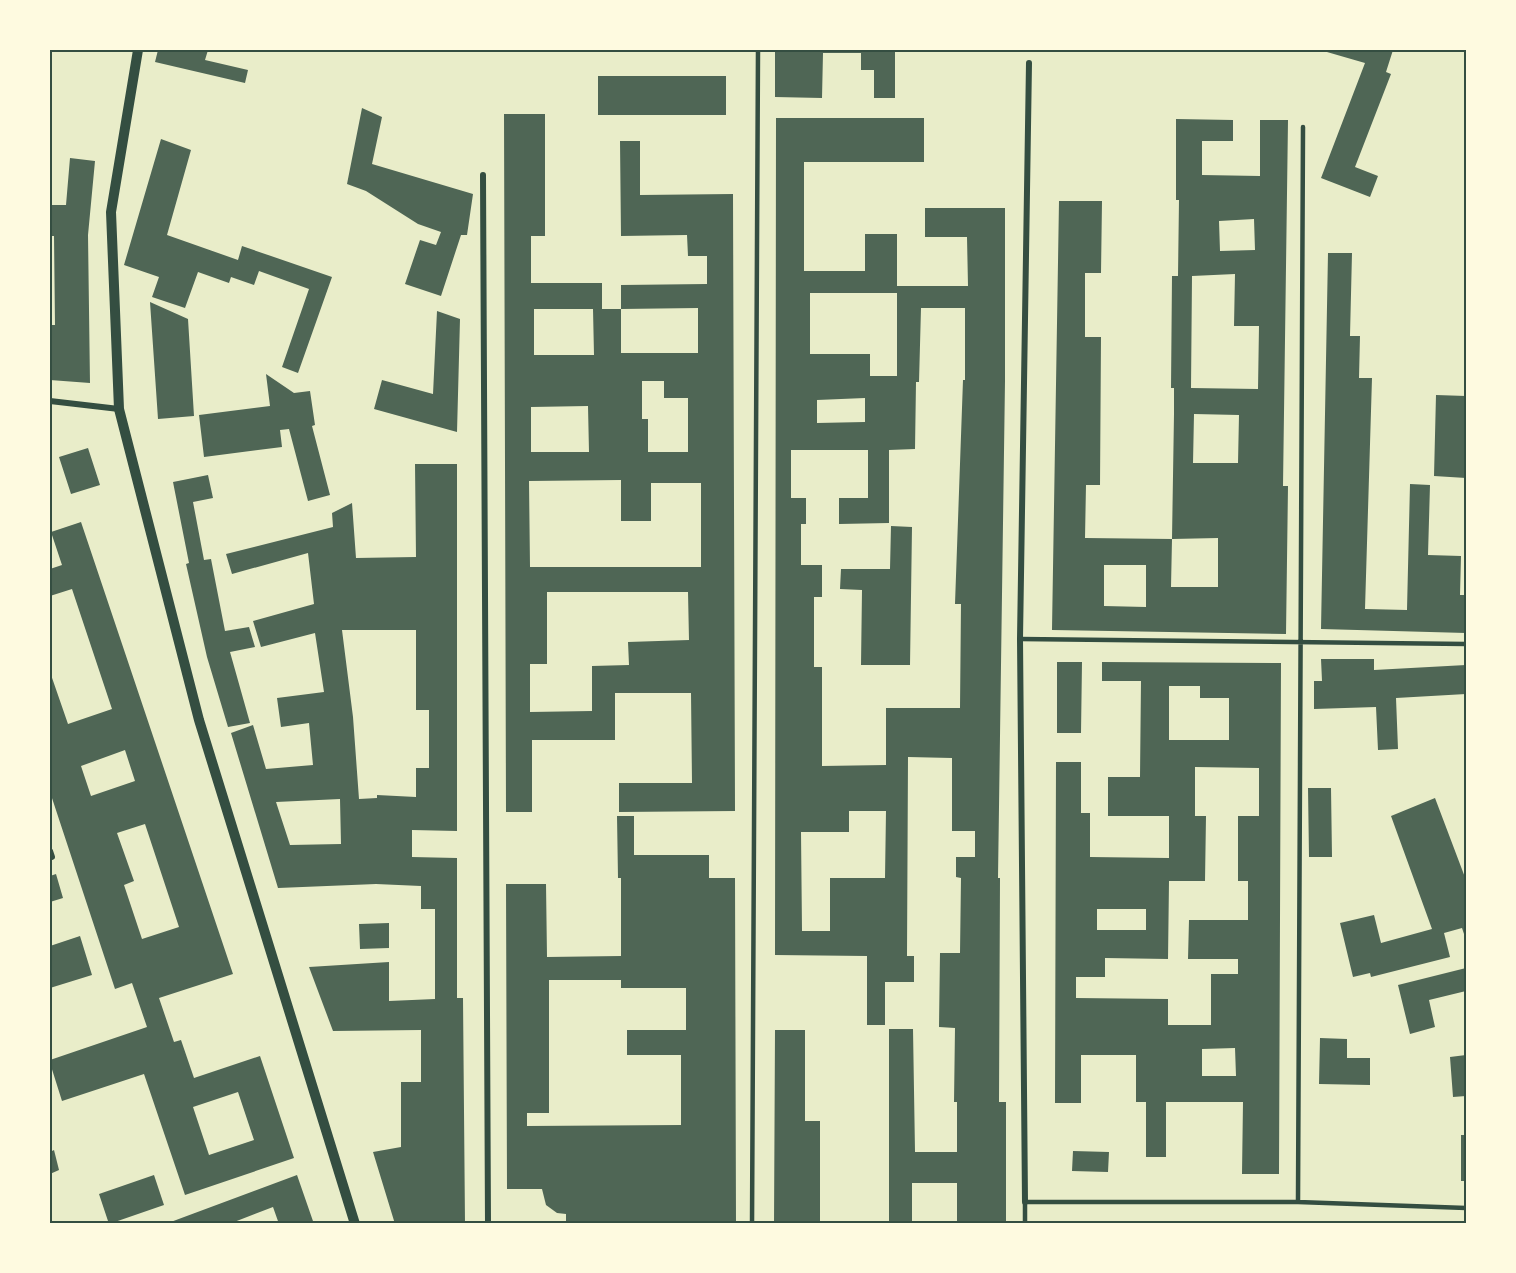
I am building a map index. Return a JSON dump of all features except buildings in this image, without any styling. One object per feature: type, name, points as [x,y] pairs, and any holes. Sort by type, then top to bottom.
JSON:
[{"type":"street","points":[[138,50],[111,212],[119,409],[199,720],[355,1224]]},
{"type":"street","points":[[1025,1202],[1020,639],[1029,63]]},
{"type":"street","points":[[483,175],[488,1224]]},
{"type":"street","points":[[50,401],[119,409]]},
{"type":"lane","points":[[752,1224],[758,50]]},
{"type":"lane","points":[[1298,1202],[1303,127]]},
{"type":"lane","points":[[1020,639],[1467,644]]},
{"type":"lane","points":[[1025,1224],[1025,1202],[1298,1202],[1467,1208]]}]
